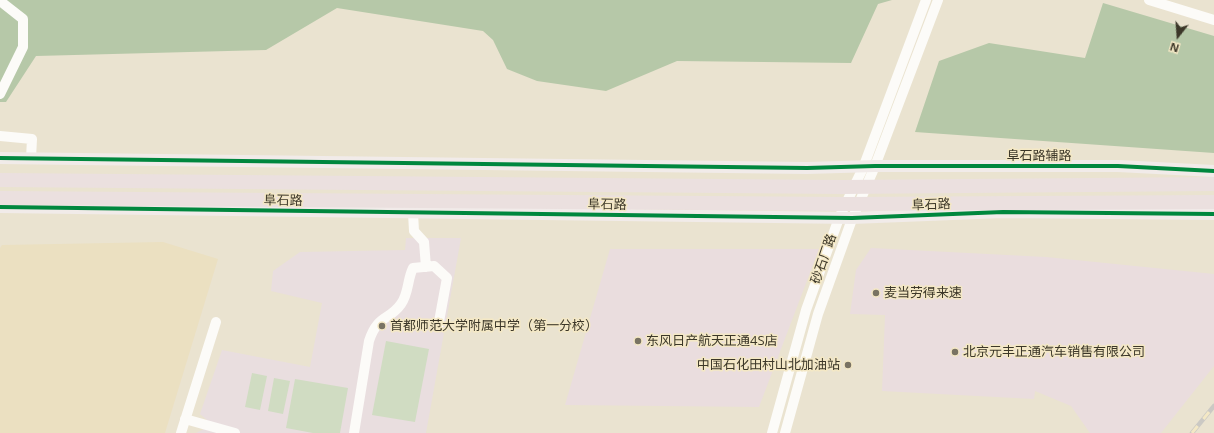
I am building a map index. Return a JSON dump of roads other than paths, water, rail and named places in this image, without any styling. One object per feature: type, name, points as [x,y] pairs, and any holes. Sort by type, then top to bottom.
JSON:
[{"type":"highway","name":"阜石路","points":[[0,180],[834,187],[1214,184]]},
{"type":"highway","name":"阜石路","points":[[0,198],[837,204],[1214,202]]},
{"type":"main road","points":[[0,158],[807,168],[869,167]]},
{"type":"main road","name":"阜石路辅路","points":[[869,167],[1118,166],[1214,171]]},
{"type":"main road","name":"阜石路","points":[[0,208],[839,218],[1003,212],[1214,214]]},
{"type":"street","name":"砂石厂路","points":[[785,433],[818,314],[926,0]]},
{"type":"street","name":"砂石厂路","points":[[772,433],[806,310],[839,218],[869,167],[938,0]]},
{"type":"street","points":[[1149,0],[1214,20]]},
{"type":"street","points":[[0,1],[23,19],[22,47],[0,94]]},
{"type":"street","points":[[0,136],[32,139],[31,158]]},
{"type":"street","points":[[413,213],[414,231],[424,242],[426,267]]},
{"type":"street","points":[[354,433],[369,341],[373,328],[401,305],[407,294],[410,274],[413,268],[434,266],[447,278],[438,327]]},
{"type":"street","points":[[181,433],[216,322]]},
{"type":"street","points":[[185,419],[212,430],[234,433]]},
{"type":"railway","points":[[1192,433],[1214,406]]},
{"type":"place","name":"麦当劳得来速","points":[[876,293]]},
{"type":"place","name":"首都师范大学附属中学（第一分校）","points":[[382,326]]},
{"type":"place","name":"东风日产航天正通4S店","points":[[638,341]]},
{"type":"place","name":"北京元丰正通汽车销售有限公司","points":[[955,352]]},
{"type":"place","name":"中国石化田村山北加油站","points":[[848,365]]}]
